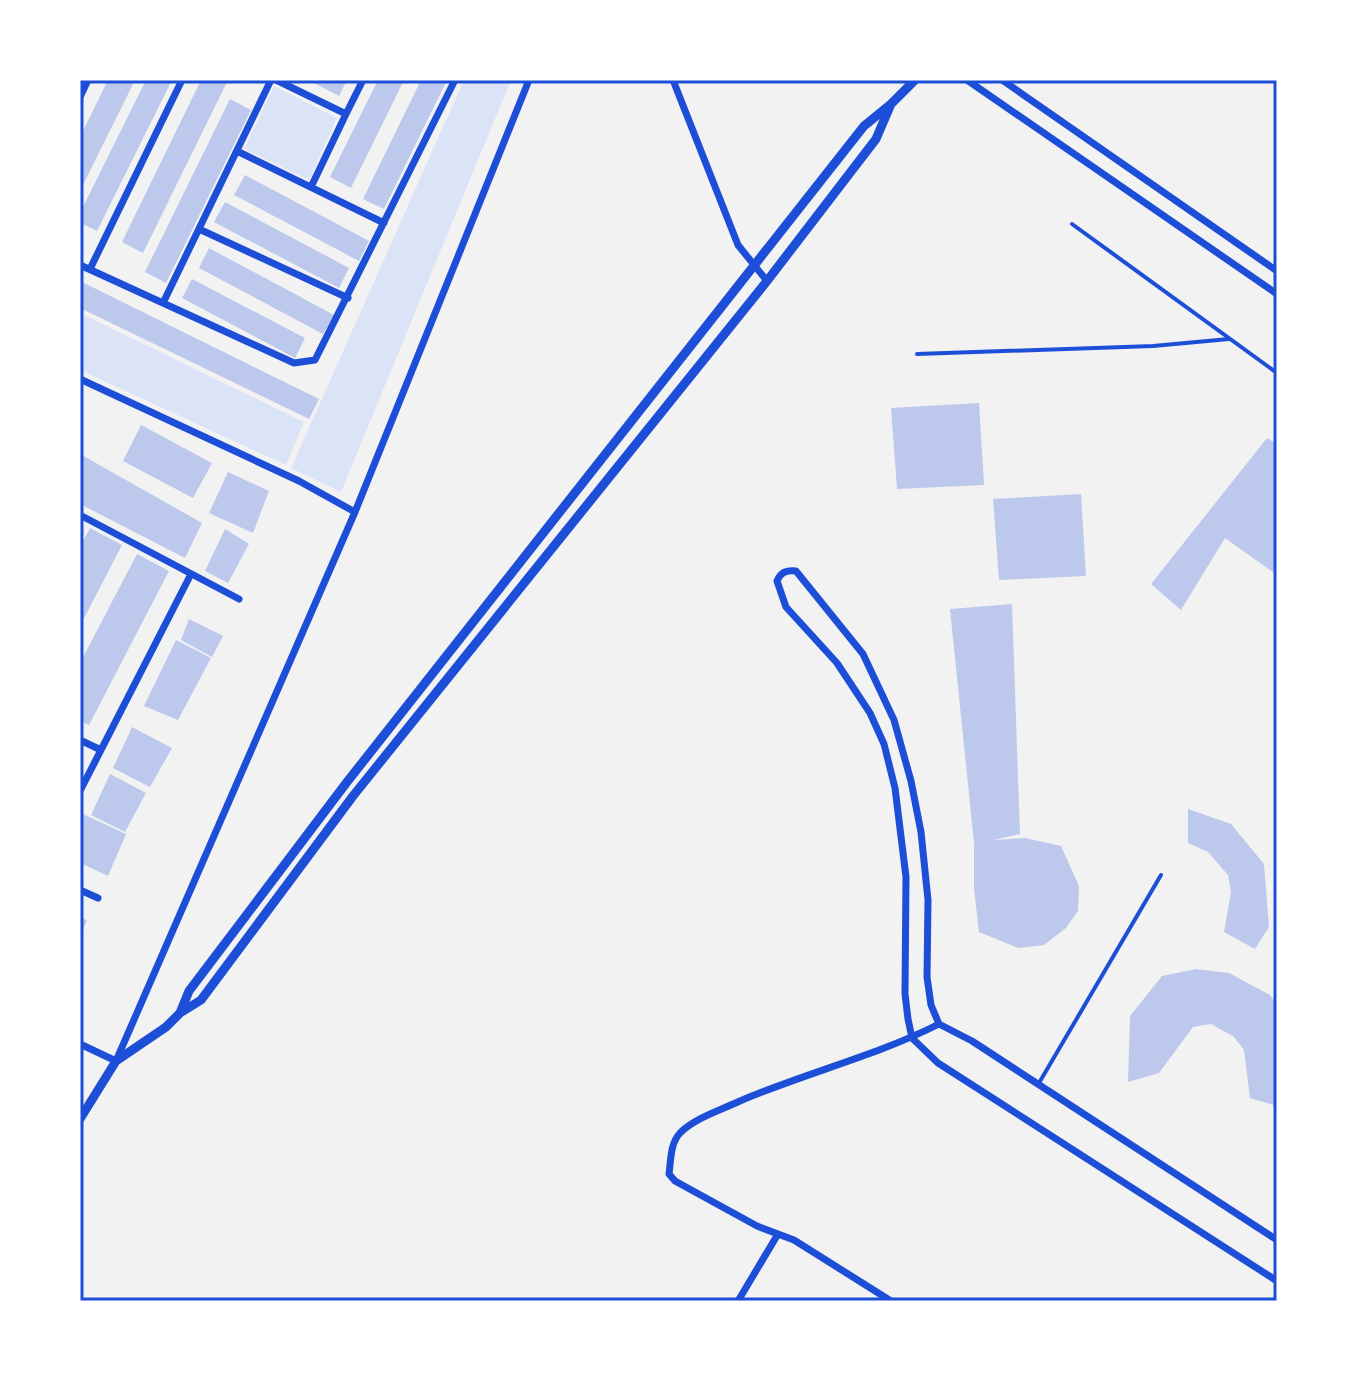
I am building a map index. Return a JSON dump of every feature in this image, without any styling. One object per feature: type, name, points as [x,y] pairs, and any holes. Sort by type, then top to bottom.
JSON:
[{"type":"street","points":[[80,97],[88,80]]},
{"type":"street","points":[[90,269],[182,80]]},
{"type":"street","points":[[163,303],[273,80],[346,114]]},
{"type":"street","points":[[311,187],[363,80]]},
{"type":"street","points":[[80,265],[294,363],[315,360],[455,80]]},
{"type":"street","points":[[80,1119],[116,1061],[355,512],[529,80]]},
{"type":"street","points":[[673,80],[738,245],[767,281]]},
{"type":"street","points":[[180,1013],[189,991],[347,782],[864,126],[915,80]]},
{"type":"street","points":[[967,80],[1277,294]]},
{"type":"street","points":[[1002,80],[1277,271]]},
{"type":"street","points":[[116,1061],[201,1000],[465,654],[767,281],[876,139],[891,104]]},
{"type":"street","points":[[237,151],[384,223]]},
{"type":"street","points":[[199,229],[348,298]]},
{"type":"street","points":[[80,390],[82,380],[299,481],[355,512]]},
{"type":"street","points":[[80,527],[82,516],[239,599]]},
{"type":"street","points":[[1277,1240],[972,1041],[939,1024],[931,1005],[927,977],[928,900],[921,832],[894,720],[863,654],[796,571],[788,570],[781,574],[777,581],[786,607],[837,663],[856,689],[884,744],[895,788],[906,877],[905,994],[912,1038],[938,1063],[1277,1281]]},
{"type":"street","points":[[80,791],[191,574]]},
{"type":"street","points":[[80,740],[101,750]]},
{"type":"street","points":[[267,889],[277,897]]},
{"type":"street","points":[[80,890],[98,898]]},
{"type":"street","points":[[891,1301],[794,1240],[757,1226],[675,1181],[669,1174],[671,1152],[678,1135],[720,1110],[780,1084],[912,1038],[939,1024]]},
{"type":"street","points":[[80,1044],[116,1061]]},
{"type":"street","points":[[738,1301],[778,1234]]},
{"type":"lane","points":[[1072,224],[1277,373]]},
{"type":"lane","points":[[917,354],[1153,346],[1229,339]]},
{"type":"lane","points":[[1038,1084],[1161,875]]},
{"type":"shaded area","points":[[464,80],[511,80],[341,492],[291,468]]},
{"type":"shaded area","points":[[274,86],[337,118],[309,180],[244,149]]},
{"type":"shaded area","points":[[80,313],[304,422],[286,465],[80,370]]},
{"type":"building","points":[[108,80],[135,80],[80,191],[80,137]]},
{"type":"building","points":[[146,80],[172,80],[97,231],[80,223],[80,213]]},
{"type":"building","points":[[201,80],[228,80],[143,253],[122,242]]},
{"type":"building","points":[[308,80],[347,80],[339,96]]},
{"type":"building","points":[[378,80],[404,80],[351,188],[330,177]]},
{"type":"building","points":[[421,80],[447,80],[384,209],[363,199]]},
{"type":"building","points":[[230,99],[251,110],[166,283],[145,272]]},
{"type":"building","points":[[245,175],[369,241],[359,261],[234,195]]},
{"type":"building","points":[[225,202],[349,268],[339,288],[214,222]]},
{"type":"building","points":[[209,248],[334,315],[323,334],[199,268]]},
{"type":"building","points":[[192,279],[305,338],[295,358],[182,298]]},
{"type":"building","points":[[80,281],[319,399],[309,419],[80,308]]},
{"type":"building","points":[[979,403],[984,485],[897,489],[891,408]]},
{"type":"building","points":[[141,425],[212,463],[193,498],[123,461]]},
{"type":"building","points":[[1267,438],[1277,444],[1277,575],[1225,538],[1181,610],[1151,584]]},
{"type":"building","points":[[80,454],[202,523],[185,558],[80,504]]},
{"type":"building","points":[[228,472],[269,491],[253,533],[209,513]]},
{"type":"building","points":[[1081,494],[1086,576],[999,580],[993,499]]},
{"type":"building","points":[[90,528],[122,545],[80,626],[80,547]]},
{"type":"building","points":[[225,529],[249,544],[228,583],[205,571]]},
{"type":"building","points":[[137,554],[169,571],[89,725],[80,721],[80,663]]},
{"type":"building","points":[[1012,604],[1020,834],[993,840],[1025,838],[1061,846],[1079,886],[1078,911],[1066,928],[1044,945],[1018,948],[979,932],[974,889],[974,843],[950,609]]},
{"type":"building","points":[[189,619],[223,636],[212,657],[181,640]]},
{"type":"building","points":[[176,640],[211,658],[178,720],[144,706]]},
{"type":"building","points":[[132,727],[172,748],[150,787],[113,768]]},
{"type":"building","points":[[110,774],[146,793],[125,832],[91,815]]},
{"type":"building","points":[[1188,809],[1231,824],[1264,864],[1269,927],[1255,949],[1224,932],[1231,892],[1228,875],[1208,852],[1188,843]]},
{"type":"building","points":[[83,814],[126,834],[108,876],[80,863],[80,819]]},
{"type":"building","points":[[80,917],[87,920],[80,937]]},
{"type":"building","points":[[1196,969],[1229,973],[1270,995],[1277,1005],[1277,1106],[1250,1098],[1244,1050],[1233,1036],[1211,1024],[1193,1027],[1159,1073],[1128,1082],[1130,1016],[1162,976]]}]
